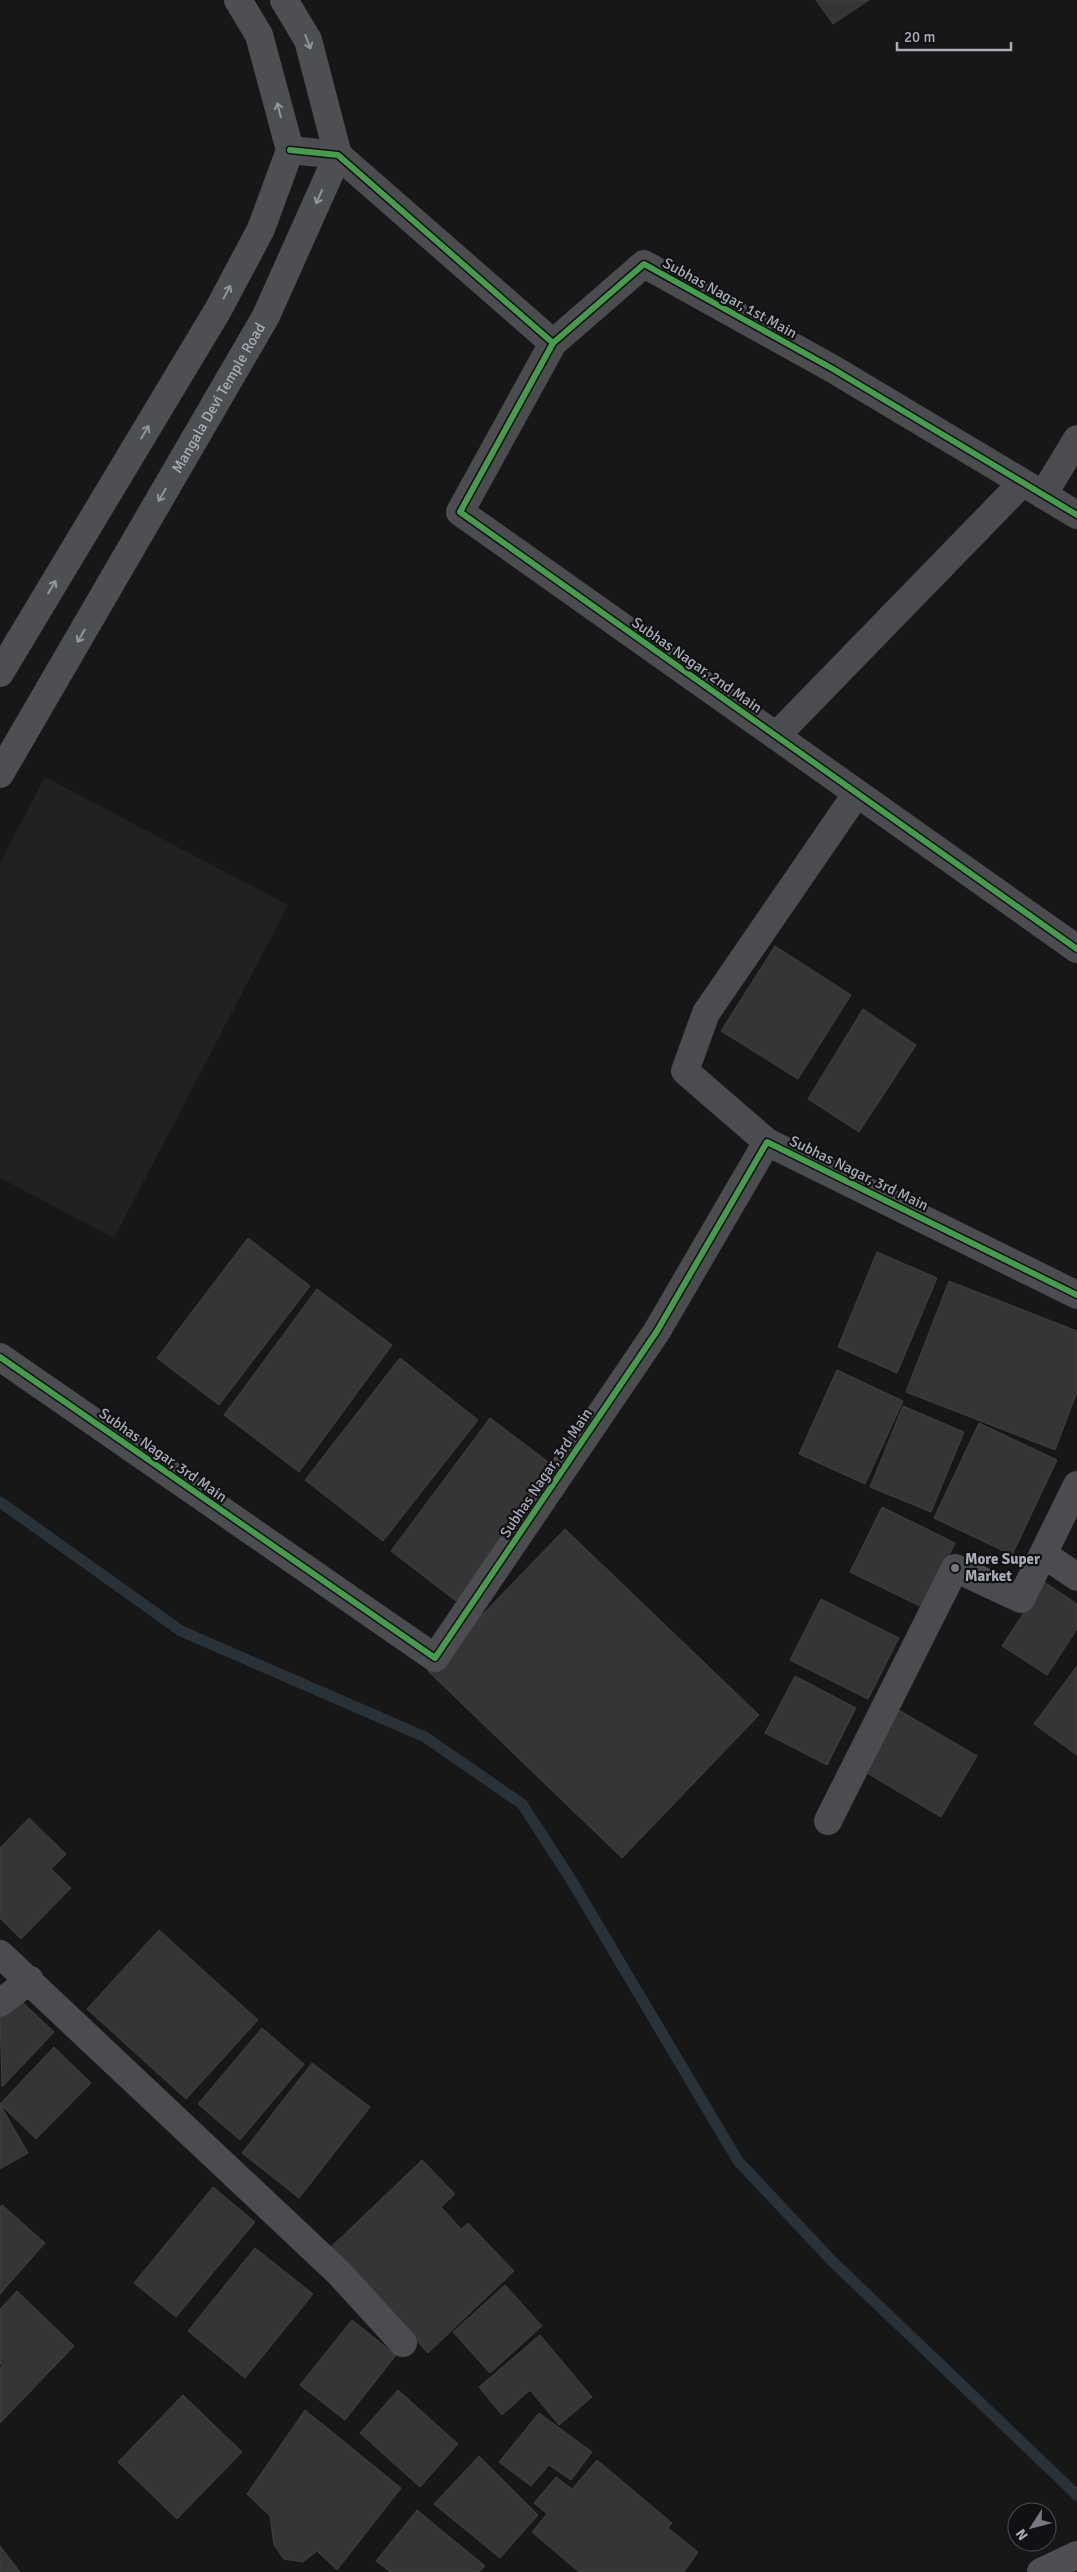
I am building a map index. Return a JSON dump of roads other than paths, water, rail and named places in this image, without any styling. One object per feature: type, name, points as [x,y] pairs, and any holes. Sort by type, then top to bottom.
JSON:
[{"type":"main road","points":[[0,674],[218,310],[261,229],[290,150],[259,35],[238,0]]},
{"type":"main road","points":[[284,0],[308,40],[338,155]]},
{"type":"main road","name":"Mangala Devi Temple Road","points":[[0,774],[266,316],[338,155]]},
{"type":"main road","points":[[1041,2572],[1077,2555]]},
{"type":"street","points":[[290,150],[338,155],[553,344]]},
{"type":"street","name":"Subhas Nagar, 1st Main","points":[[553,344],[644,264],[833,369],[1077,514]]},
{"type":"street","name":"Subhas Nagar, 2nd Main","points":[[553,344],[460,512],[1077,949]]},
{"type":"street","points":[[776,736],[1033,489],[1077,439]]},
{"type":"street","points":[[767,1142],[685,1071],[706,1013],[856,793]]},
{"type":"street","name":"Subhas Nagar, 3rd Main","points":[[0,1357],[435,1658],[658,1331],[767,1142],[1077,1295]]},
{"type":"street","points":[[828,1820],[955,1568],[1020,1599],[1077,1485]]},
{"type":"street","points":[[1043,1554],[1077,1577]]},
{"type":"street","points":[[0,1954],[30,1980],[340,2272],[403,2343]]},
{"type":"street","points":[[0,2002],[30,1980]]},
{"type":"waterway","points":[[0,1502],[181,1631],[425,1737],[522,1804],[570,1878],[738,2161],[833,2262],[1077,2495]]},
{"type":"place","name":"More Super Market","points":[[955,1568]]}]
